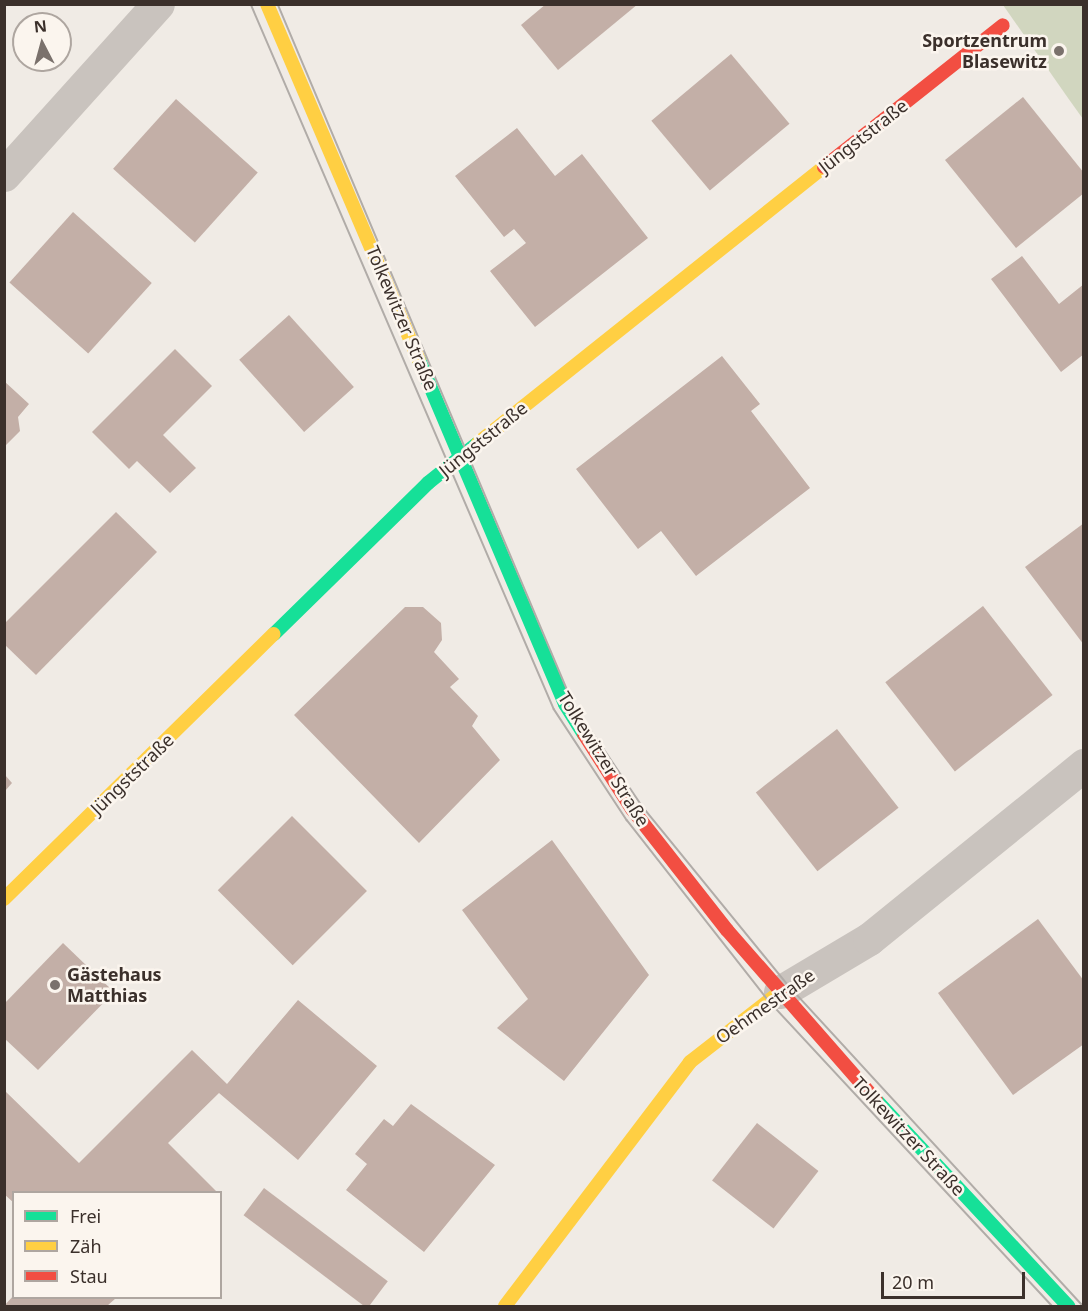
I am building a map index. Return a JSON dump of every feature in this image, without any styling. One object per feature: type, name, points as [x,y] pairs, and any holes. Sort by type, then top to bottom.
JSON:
[{"type":"main road","name":"Tolkewitzer Straße","points":[[267,4],[565,704],[632,809],[780,992],[1068,1306]]},
{"type":"main road","name":"Jüngststraße","points":[[4,899],[460,456],[1003,25]]},
{"type":"main road","name":"Oehmestraße","points":[[505,1306],[690,1062],[780,992]]},
{"type":"street","points":[[4,176],[158,4]]},
{"type":"street","name":"Oehmestraße","points":[[780,992],[868,939],[1083,765]]},
{"type":"green space","name":"Sportzentrum Blasewitz","points":[[1003,5],[1083,5],[1083,119],[1068,98]]},
{"type":"building","points":[[546,4],[638,4],[558,70],[521,25]]},
{"type":"building","points":[[731,54],[789,124],[710,191],[651,121]]},
{"type":"building","points":[[1023,97],[1084,173],[1084,193],[1016,248],[945,160]]},
{"type":"building","points":[[176,99],[258,173],[195,242],[113,169]]},
{"type":"building","points":[[517,128],[555,176],[582,154],[648,238],[535,327],[490,271],[526,243],[514,229],[504,237],[455,176]]},
{"type":"building","points":[[73,212],[152,283],[88,354],[9,283]]},
{"type":"building","points":[[1022,256],[1059,304],[1084,284],[1084,354],[1061,372],[991,279]]},
{"type":"building","points":[[289,315],[354,387],[304,432],[239,360]]},
{"type":"building","points":[[175,349],[212,386],[163,435],[196,468],[170,493],[137,461],[129,469],[92,432]]},
{"type":"building","points":[[722,356],[760,404],[751,411],[810,488],[696,576],[661,531],[638,549],[576,469]]},
{"type":"building","points":[[4,381],[29,404],[18,417],[20,431],[6,445]]},
{"type":"building","points":[[116,512],[157,552],[36,675],[4,644],[4,624]]},
{"type":"building","points":[[1084,523],[1084,645],[1025,567]]},
{"type":"building","points":[[983,606],[1053,695],[955,771],[885,682]]},
{"type":"building","points":[[405,607],[423,607],[441,623],[442,640],[434,652],[459,679],[450,687],[478,716],[472,726],[500,760],[419,843],[294,715]]},
{"type":"building","points":[[837,729],[899,808],[817,871],[756,792]]},
{"type":"building","points":[[5,775],[12,783],[5,791]]},
{"type":"building","points":[[292,816],[367,891],[293,965],[218,890]]},
{"type":"building","points":[[552,840],[649,975],[564,1081],[497,1028],[528,999],[462,910]]},
{"type":"building","points":[[1038,919],[1084,981],[1084,1044],[1013,1095],[938,993]]},
{"type":"building","points":[[63,943],[114,992],[38,1070],[4,1038],[4,1004]]},
{"type":"building","points":[[298,1000],[377,1066],[298,1160],[219,1093],[168,1143],[216,1191],[12,1191],[12,1201],[4,1194],[4,1090],[79,1163],[192,1050],[227,1084]]},
{"type":"building","points":[[411,1104],[495,1165],[424,1252],[346,1190],[367,1164],[355,1154],[384,1119],[393,1126]]},
{"type":"building","points":[[757,1123],[818,1171],[774,1229],[712,1181]]},
{"type":"building","points":[[264,1188],[388,1281],[369,1306],[364,1306],[244,1215]]},
{"type":"building","points":[[12,1297],[115,1299],[107,1306],[4,1306]]},
{"type":"tram line","points":[[251,4],[554,709],[627,820],[768,1000],[1052,1306]]},
{"type":"tram line","points":[[278,4],[573,703],[643,807],[789,986],[1083,1306]]},
{"type":"traffic: fast","points":[[419,360],[565,704],[584,734]]},
{"type":"traffic: fast","points":[[274,634],[428,483],[478,443]]},
{"type":"traffic: fast","points":[[876,1100],[1068,1306]]},
{"type":"traffic: slow","points":[[267,4],[419,360]]},
{"type":"traffic: slow","points":[[478,443],[824,167]]},
{"type":"traffic: slow","points":[[4,899],[274,634]]},
{"type":"traffic: slow","points":[[505,1306],[690,1062],[780,992]]},
{"type":"traffic: jam","points":[[824,167],[1003,25]]},
{"type":"traffic: jam","points":[[584,734],[632,809],[727,930],[876,1100]]},
{"type":"place","name":"Sportzentrum Blasewitz","points":[[1059,51]]},
{"type":"place","name":"Gästehaus Matthias","points":[[55,985]]}]
